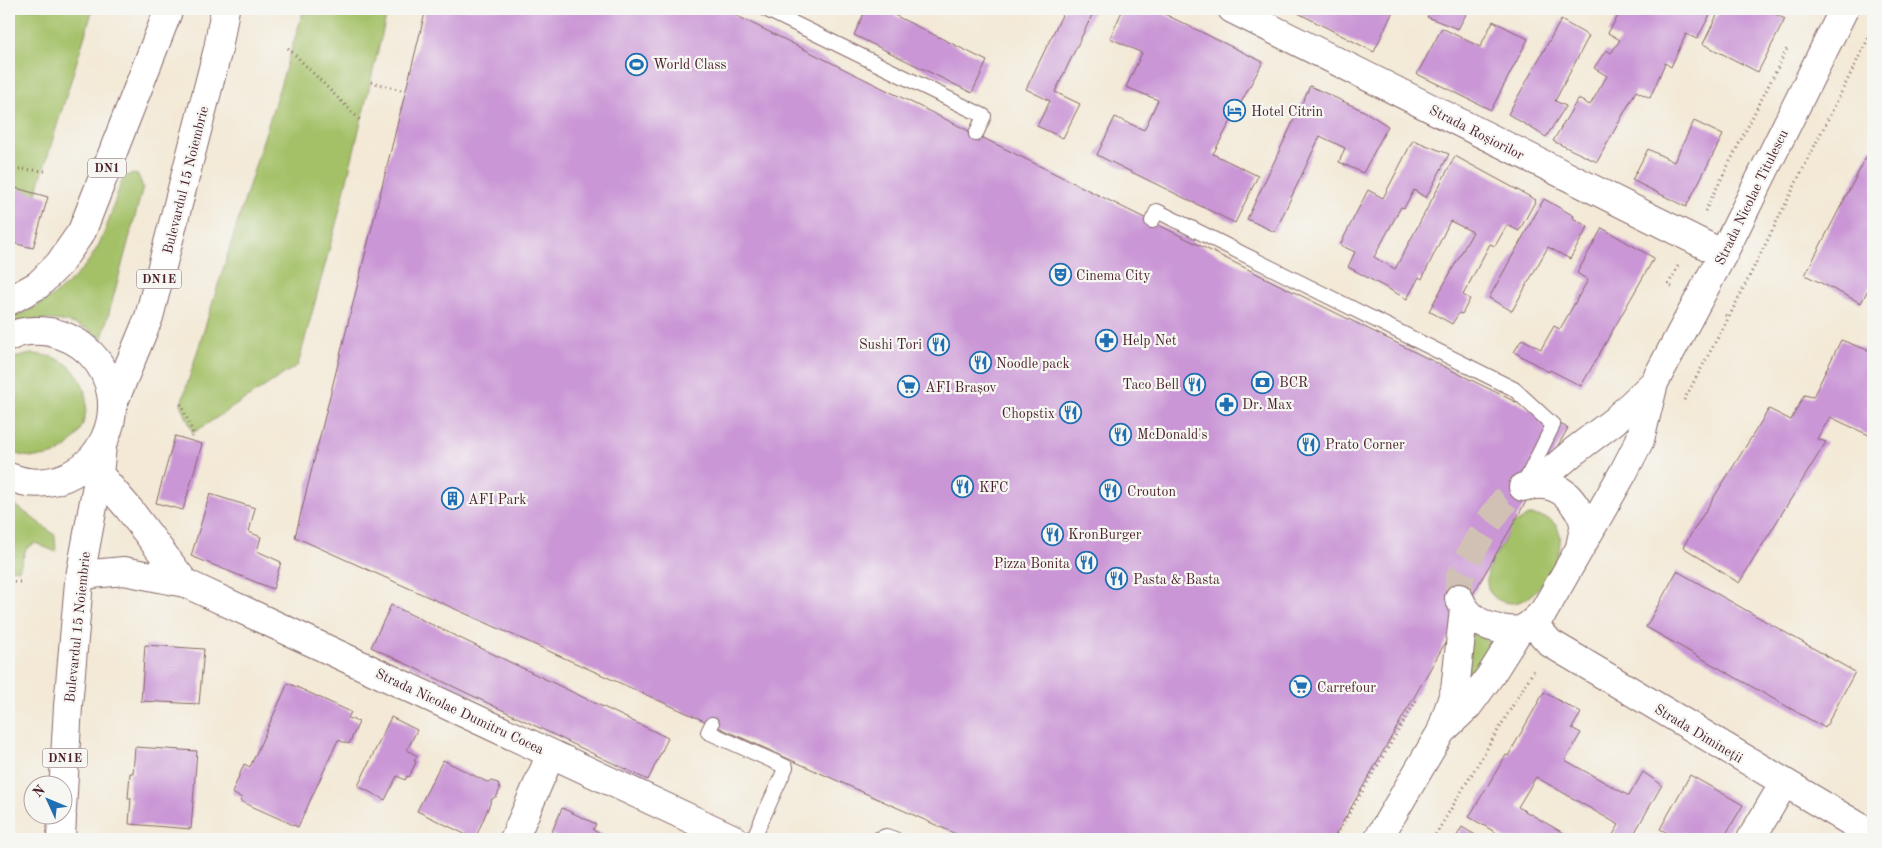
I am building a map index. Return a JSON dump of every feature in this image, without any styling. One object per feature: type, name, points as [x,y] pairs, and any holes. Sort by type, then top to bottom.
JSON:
[{"type":"street","name":"DN1","points":[[9,301],[38,285],[59,264],[82,231],[169,9]]},
{"type":"street","name":"Bulevardul 15 Noiembrie","points":[[113,404],[149,317],[218,49],[225,9]]},
{"type":"street","name":"Strada Roșiorilor","points":[[1232,9],[1722,254]]},
{"type":"street","name":"Strada Nicolae Titulescu","points":[[1441,732],[1474,698],[1525,627],[1544,611],[1557,592],[1640,440],[1654,383],[1722,254],[1844,9]]},
{"type":"street","name":"DN1E","points":[[9,337],[37,330],[60,334],[82,345],[98,362],[109,382],[113,404],[110,426],[102,446],[88,463],[70,475],[50,482],[28,482],[9,477]]},
{"type":"street","name":"Strada Nicolae Titulescu","points":[[1530,485],[1614,421],[1654,383]]},
{"type":"street","name":"Bulevardul 15 Noiembrie","points":[[64,776],[68,706],[81,575],[99,474],[102,446]]},
{"type":"street","name":"Strada Nicolae Dumitru Cocea","points":[[99,474],[129,509],[185,583]]},
{"type":"street","name":"Strada Nicolae Titulescu","points":[[1530,485],[1548,485],[1569,496],[1581,514],[1584,526],[1580,548]]},
{"type":"street","name":"Strada Nicolae Dumitru Cocea","points":[[81,575],[124,571],[185,583],[734,839]]},
{"type":"street","name":"Strada Nicolae Titulescu","points":[[1378,839],[1441,732],[1455,690],[1461,603],[1473,618],[1485,625],[1500,629],[1525,627]]},
{"type":"street","name":"Strada Dimineții","points":[[1525,627],[1873,835]]},
{"type":"street","points":[[514,839],[551,754]]},
{"type":"street","points":[[1751,839],[1784,783]]},
{"type":"street","points":[[61,839],[62,826]]},
{"type":"lane","points":[[765,9],[984,116],[976,134]]},
{"type":"lane","points":[[1152,221],[1157,211],[1514,388],[1553,426],[1530,485]]},
{"type":"lane","points":[[712,724],[708,732],[786,766],[753,839]]},
{"type":"lane","points":[[878,839],[886,836],[895,839]]},
{"type":"path","points":[[288,48],[361,121]]},
{"type":"path","points":[[371,82],[405,91]]},
{"type":"path","points":[[9,168],[45,171]]},
{"type":"path","points":[[181,404],[193,433],[191,441]]},
{"type":"path","points":[[9,582],[23,582]]},
{"type":"path","points":[[1334,839],[1417,699]]},
{"type":"green space","points":[[9,9],[93,9],[23,236],[9,231]]},
{"type":"green space","points":[[304,9],[388,9],[339,213],[298,365],[193,433],[181,404]]},
{"type":"green space","points":[[131,174],[138,175],[143,187],[102,339],[80,326],[58,321],[34,320],[9,323],[9,318],[22,314],[47,300],[81,271],[90,260],[101,240],[124,177]]},
{"type":"green space","points":[[31,354],[53,357],[65,363],[77,375],[84,389],[86,404],[84,420],[78,434],[68,446],[55,454],[38,457],[23,456],[9,450],[9,362],[14,358]]},
{"type":"green space","points":[[14,504],[55,535],[56,552],[35,543],[26,549],[19,570],[9,569],[9,525]]},
{"type":"green space","points":[[1530,515],[1547,518],[1555,524],[1560,534],[1560,545],[1556,559],[1550,572],[1532,594],[1521,601],[1503,602],[1493,596],[1487,585],[1491,562],[1511,527]]},
{"type":"green space","points":[[1470,632],[1499,646],[1468,686]]},
{"type":"building","name":"AFI Brașov","points":[[426,9],[723,9],[1568,428],[1333,839],[967,839],[295,537]]},
{"type":"building","points":[[866,9],[884,9],[987,61],[972,93],[854,35]]},
{"type":"building","points":[[1065,9],[1095,9],[1055,92],[1080,104],[1063,138],[1037,126],[1050,101],[1026,89]]},
{"type":"building","points":[[1123,9],[1154,9],[1263,62],[1213,154],[1258,176],[1235,223],[1097,155],[1115,117],[1144,130],[1158,100],[1126,87],[1142,53],[1110,38]]},
{"type":"building","points":[[1298,9],[1394,9],[1374,52],[1296,12]]},
{"type":"building","points":[[1431,9],[1469,9],[1458,29],[1427,17]]},
{"type":"building","points":[[1622,9],[1713,9],[1697,39],[1686,34],[1671,67],[1665,63],[1650,98],[1636,91],[1597,162],[1553,141],[1578,99],[1590,105],[1607,76],[1594,68],[1606,50],[1611,53],[1620,40],[1608,33]]},
{"type":"building","points":[[1720,9],[1765,9],[1785,19],[1758,72],[1703,44]]},
{"type":"building","points":[[1561,20],[1589,36],[1555,101],[1566,106],[1546,137],[1508,114]]},
{"type":"building","points":[[1493,21],[1528,39],[1491,110],[1417,74],[1442,28],[1480,47]]},
{"type":"building","points":[[1310,86],[1364,111],[1388,126],[1363,173],[1339,162],[1345,148],[1320,136],[1275,232],[1247,219]]},
{"type":"building","points":[[1694,121],[1723,135],[1686,207],[1632,180],[1648,149],[1674,162]]},
{"type":"building","points":[[1413,140],[1449,154],[1426,198],[1414,190],[1404,208],[1401,207],[1374,257],[1395,269],[1455,156],[1536,200],[1519,231],[1507,225],[1495,246],[1490,244],[1463,295],[1470,299],[1462,314],[1459,313],[1452,324],[1429,311],[1473,232],[1450,221],[1422,279],[1419,277],[1407,299],[1348,267],[1355,252],[1340,245],[1368,190],[1383,198]]},
{"type":"building","points":[[1871,148],[1873,149],[1873,280],[1861,303],[1805,275]]},
{"type":"building","points":[[16,188],[48,197],[33,248],[9,242],[9,215]]},
{"type":"building","points":[[1544,199],[1574,216],[1573,218],[1588,227],[1570,259],[1548,247],[1512,311],[1489,298]]},
{"type":"building","points":[[1602,228],[1654,258],[1581,386],[1550,370],[1549,372],[1514,352],[1522,339],[1541,349],[1554,326],[1560,329],[1588,280],[1577,273]]},
{"type":"building","points":[[1841,340],[1873,352],[1873,437],[1830,417],[1817,439],[1826,442],[1739,583],[1683,547],[1769,409],[1791,420],[1804,395],[1813,397]]},
{"type":"building","points":[[175,436],[202,444],[183,510],[156,503]]},
{"type":"building","points":[[210,494],[255,508],[249,532],[261,537],[257,551],[281,562],[273,589],[191,556]]},
{"type":"building","points":[[1677,571],[1855,672],[1825,728],[1646,627]]},
{"type":"building","points":[[391,605],[668,738],[648,780],[371,647]]},
{"type":"building","points":[[145,645],[204,649],[199,704],[141,701]]},
{"type":"building","points":[[288,683],[351,712],[348,718],[359,722],[349,744],[338,740],[298,827],[240,801],[242,798],[232,793],[244,764],[250,767]]},
{"type":"building","points":[[1544,692],[1581,713],[1572,728],[1581,733],[1565,760],[1629,796],[1643,772],[1662,785],[1631,839],[1610,839],[1619,825],[1536,777],[1518,807],[1574,839],[1507,839],[1469,817],[1506,755],[1508,756]]},
{"type":"building","points":[[391,717],[417,730],[407,750],[417,756],[409,777],[407,776],[405,780],[397,776],[385,800],[358,786]]},
{"type":"building","points":[[135,747],[197,751],[191,829],[129,824],[131,798],[128,798],[130,773],[133,773]]},
{"type":"building","points":[[443,760],[487,782],[498,783],[500,789],[497,796],[492,799],[475,839],[417,811]]},
{"type":"building","points":[[1690,775],[1743,805],[1723,839],[1679,839],[1660,829]]},
{"type":"building","points":[[562,808],[596,824],[593,830],[612,839],[559,839],[551,834]]},
{"type":"building","points":[[1462,827],[1482,839],[1455,839]]},
{"type":"tunnel","points":[[1459,598],[1459,579],[1473,549],[1505,500],[1522,487]]},
{"type":"place","name":"World Class","points":[[637,64]]},
{"type":"place","name":"Hotel Citrin","points":[[1235,111]]},
{"type":"place","name":"Cinema City","points":[[1060,275]]},
{"type":"place","name":"Help Net","points":[[1106,340]]},
{"type":"place","name":"Sushi Tori","points":[[938,344]]},
{"type":"place","name":"Noodle pack","points":[[980,363]]},
{"type":"place","name":"BCR","points":[[1263,382]]},
{"type":"place","name":"Taco Bell","points":[[1195,384]]},
{"type":"place","name":"AFI Brașov","points":[[909,387]]},
{"type":"place","name":"Dr. Max","points":[[1226,404]]},
{"type":"place","name":"Chopstix","points":[[1071,413]]},
{"type":"place","name":"McDonald's","points":[[1121,434]]},
{"type":"place","name":"Prato Corner","points":[[1309,444]]},
{"type":"place","name":"KFC","points":[[963,487]]},
{"type":"place","name":"Crouton","points":[[1111,491]]},
{"type":"place","name":"AFI Park","points":[[452,499]]},
{"type":"place","name":"KronBurger","points":[[1052,534]]},
{"type":"place","name":"Pizza Bonita","points":[[1086,563]]},
{"type":"place","name":"Pasta & Basta","points":[[1117,579]]},
{"type":"place","name":"Carrefour","points":[[1301,687]]}]
